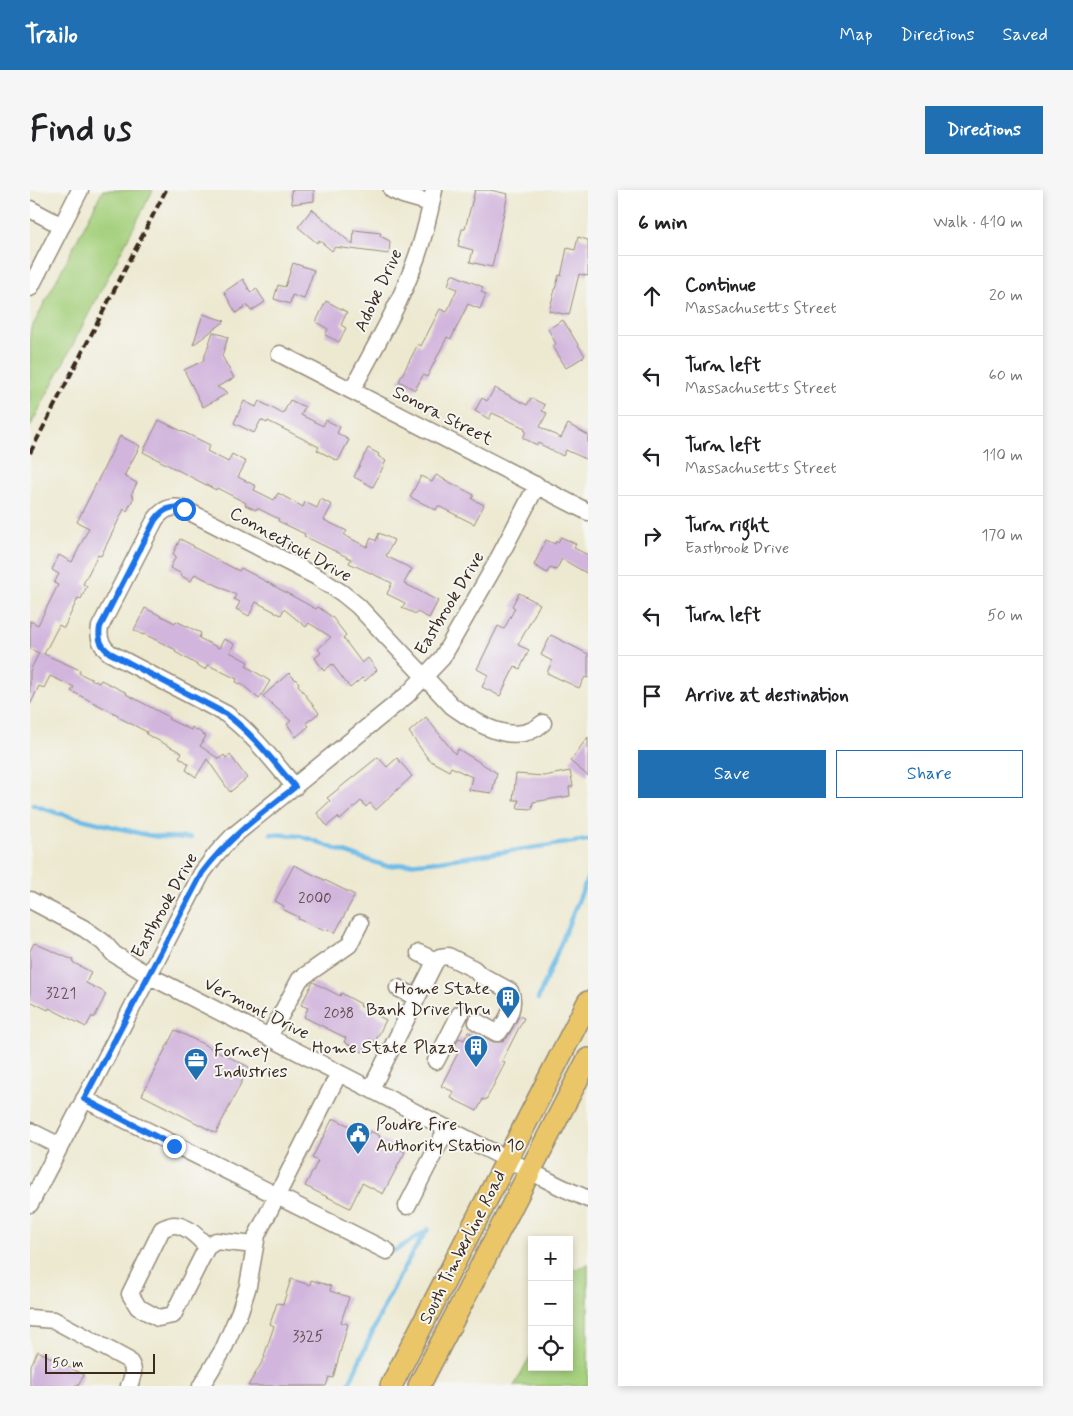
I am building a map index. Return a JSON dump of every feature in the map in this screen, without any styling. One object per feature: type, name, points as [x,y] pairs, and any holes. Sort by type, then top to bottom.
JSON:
[{"type":"main road","name":"South Timberline Road","points":[[391,1386],[588,1002]]},
{"type":"main road","name":"South Timberline Road","points":[[418,1386],[588,1059]]},
{"type":"street","points":[[30,288],[80,190]]},
{"type":"street","name":"Adobe Drive","points":[[352,390],[407,282],[423,238],[433,196],[392,190]]},
{"type":"street","points":[[30,209],[62,226]]},
{"type":"street","name":"Sonora Street","points":[[280,354],[588,512]]},
{"type":"street","name":"Eastbrook Drive","points":[[32,1196],[202,873],[217,853],[234,836],[407,695],[425,678],[442,658],[455,638],[537,485]]},
{"type":"street","name":"Connecticut Drive","points":[[295,787],[255,739],[226,714],[110,653],[101,645],[98,636],[100,627],[155,520],[160,512],[168,508],[178,507],[184,509],[317,577],[342,593],[358,606],[452,706],[486,727],[518,735],[528,734],[543,723]]},
{"type":"street","name":"Vermont Drive","points":[[30,900],[85,929],[103,942],[114,954],[148,975],[560,1188],[588,1199]]},
{"type":"street","points":[[269,1037],[285,991],[349,945],[360,923]]},
{"type":"street","points":[[419,953],[436,962]]},
{"type":"street","points":[[371,1089],[440,957],[448,956],[510,991],[513,1002],[512,1008],[499,1032],[476,1022]]},
{"type":"street","points":[[398,988],[417,998]]},
{"type":"street","points":[[436,1061],[460,1014]]},
{"type":"street","points":[[201,1386],[214,1368],[233,1331],[248,1286],[257,1235],[339,1073]]},
{"type":"street","points":[[84,1099],[387,1252]]},
{"type":"street","points":[[407,1206],[447,1128]]},
{"type":"street","points":[[30,1131],[60,1146]]},
{"type":"street","points":[[207,1247],[198,1236],[186,1228],[173,1225],[162,1229],[130,1294],[138,1307],[158,1318],[173,1315],[207,1247],[216,1241],[255,1245]]},
{"type":"street","points":[[30,1318],[54,1320],[128,1360],[132,1364],[134,1374],[129,1386]]},
{"type":"green space","points":[[103,190],[153,190],[30,427],[30,331]]},
{"type":"green space","points":[[588,1264],[588,1386],[514,1386],[528,1360],[528,1371],[573,1371],[574,1270]]},
{"type":"building","points":[[291,190],[314,190],[314,201],[292,204]]},
{"type":"building","points":[[475,190],[490,190],[508,194],[492,267],[470,262],[473,250],[458,246],[462,229],[465,229]]},
{"type":"building","points":[[312,209],[353,245],[354,230],[381,233],[380,236],[390,241],[389,254],[335,247],[332,251],[319,240],[317,243],[298,227]]},
{"type":"building","points":[[578,237],[588,240],[588,276],[579,274],[569,315],[549,311],[559,275],[561,276],[567,248],[575,250]]},
{"type":"building","points":[[293,263],[314,270],[304,299],[292,295],[290,304],[274,299],[278,285],[285,287]]},
{"type":"building","points":[[452,274],[483,287],[481,292],[486,294],[480,309],[468,304],[451,339],[447,337],[427,377],[423,375],[415,390],[399,381],[418,344],[421,346],[440,309],[447,312],[457,289],[448,285]]},
{"type":"building","points":[[243,279],[251,293],[256,288],[265,302],[251,311],[247,305],[236,313],[224,292]]},
{"type":"building","points":[[326,301],[347,312],[341,325],[346,328],[339,342],[325,335],[328,329],[316,322]]},
{"type":"building","points":[[203,314],[225,321],[193,345]]},
{"type":"building","points":[[563,320],[585,356],[566,368],[553,346],[556,344],[548,329]]},
{"type":"building","points":[[213,332],[228,337],[222,356],[234,378],[217,387],[228,393],[203,407],[184,370],[203,361]]},
{"type":"building","points":[[495,388],[527,405],[531,398],[545,405],[542,411],[547,413],[540,427],[561,438],[568,424],[588,435],[588,460],[566,450],[563,456],[538,443],[537,445],[523,438],[526,431],[524,430],[525,428],[492,413],[489,419],[475,411],[482,398],[487,401]]},
{"type":"building","points":[[290,400],[305,407],[301,415],[323,426],[326,420],[340,427],[337,433],[349,440],[338,461],[317,450],[319,447],[268,421],[267,423],[261,420],[254,433],[234,423],[244,401],[256,407],[259,401],[283,414]]},
{"type":"building","points":[[159,420],[210,445],[207,451],[228,462],[232,454],[246,462],[238,477],[256,486],[254,490],[274,500],[278,493],[303,507],[305,502],[317,508],[321,499],[332,505],[324,520],[347,531],[344,535],[367,547],[371,538],[376,541],[379,533],[394,540],[386,556],[412,569],[404,583],[438,601],[429,618],[402,608],[405,603],[387,594],[392,583],[349,563],[351,559],[304,536],[305,534],[278,521],[279,519],[257,508],[256,510],[245,505],[246,503],[217,488],[216,490],[143,452]]},
{"type":"building","points":[[120,436],[140,446],[124,476],[137,483],[131,495],[134,497],[127,511],[124,509],[101,556],[98,555],[83,584],[87,586],[81,599],[78,598],[64,628],[59,625],[44,654],[80,670],[79,673],[99,683],[101,680],[127,693],[169,717],[168,719],[191,730],[192,727],[206,736],[200,746],[219,759],[224,755],[226,758],[230,755],[247,778],[230,792],[207,759],[196,777],[186,770],[189,764],[179,757],[182,753],[146,734],[147,732],[118,717],[118,715],[71,691],[74,687],[50,676],[44,688],[39,686],[30,705],[30,671],[39,653],[30,649],[30,621],[38,625],[58,585],[54,583],[59,574],[52,570],[59,555],[72,562],[89,528],[77,522]]},
{"type":"building","points":[[368,448],[379,454],[378,456],[386,461],[373,487],[354,477]]},
{"type":"building","points":[[436,475],[474,495],[472,499],[484,505],[474,524],[438,506],[436,510],[410,497],[421,476],[432,482]]},
{"type":"building","points":[[561,537],[576,544],[574,548],[588,555],[588,574],[562,559],[556,570],[550,568],[547,573],[534,565],[546,540],[555,544]]},
{"type":"building","points":[[180,539],[239,571],[241,568],[316,609],[318,607],[332,617],[346,635],[343,638],[362,663],[368,658],[377,670],[365,681],[362,678],[350,688],[332,664],[324,671],[315,658],[321,653],[318,649],[331,637],[309,623],[306,627],[284,609],[281,615],[256,602],[249,616],[236,609],[240,602],[234,599],[236,595],[195,574],[191,581],[181,576],[182,574],[170,568],[176,556],[173,554]]},
{"type":"building","points":[[519,593],[540,604],[518,645],[529,650],[520,669],[515,666],[500,696],[482,687],[488,675],[477,669],[498,626],[504,629],[515,608],[512,606]]},
{"type":"building","points":[[145,608],[201,633],[199,638],[219,648],[224,639],[234,644],[230,652],[248,662],[246,666],[270,681],[259,699],[244,686],[236,682],[237,679],[208,665],[206,670],[175,652],[176,650],[134,630]]},
{"type":"building","points":[[551,635],[588,654],[588,678],[585,677],[579,688],[547,673],[552,661],[541,655]]},
{"type":"building","points":[[289,673],[299,683],[298,685],[319,713],[306,723],[309,726],[296,737],[287,724],[291,721],[263,696]]},
{"type":"building","points":[[426,717],[455,754],[458,749],[497,773],[492,793],[469,790],[472,777],[451,767],[449,771],[429,760],[409,732]]},
{"type":"building","points":[[588,737],[588,776],[570,761]]},
{"type":"building","points":[[378,757],[387,767],[397,758],[412,776],[376,810],[370,803],[366,807],[361,801],[340,820],[338,817],[327,826],[317,813],[330,801],[327,798]]},
{"type":"building","points":[[570,771],[573,786],[569,787],[570,796],[533,802],[532,809],[517,808],[519,800],[513,800],[516,774],[544,776]]},
{"type":"building","points":[[294,865],[355,895],[335,933],[327,929],[325,931],[298,919],[299,917],[282,909],[284,906],[275,901]]},
{"type":"building","points":[[34,943],[73,960],[72,962],[91,972],[86,983],[106,994],[94,1018],[92,1016],[86,1027],[49,1008],[48,1010],[30,1001],[30,951]]},
{"type":"building","points":[[313,982],[340,996],[341,993],[386,1020],[375,1042],[370,1039],[363,1052],[344,1042],[346,1038],[304,1017],[308,1008],[301,1005]]},
{"type":"building","name":"Home State Plaza","points":[[519,1016],[524,1018],[502,1061],[505,1063],[486,1100],[483,1099],[477,1111],[451,1098],[454,1092],[441,1086],[458,1053],[453,1050],[459,1038],[464,1040],[468,1032],[482,1039],[483,1037],[493,1042],[501,1042],[507,1038]]},
{"type":"building","name":"Forney Industries","points":[[175,1030],[249,1067],[216,1133],[142,1095]]},
{"type":"building","name":"Poudre Fire Authority Station 10","points":[[333,1118],[368,1135],[370,1131],[405,1152],[383,1194],[362,1183],[350,1208],[305,1186],[318,1161],[312,1158]]},
{"type":"building","points":[[291,1279],[310,1285],[311,1280],[331,1286],[330,1291],[349,1297],[341,1322],[348,1324],[333,1378],[329,1377],[326,1386],[248,1386],[265,1357],[274,1326],[270,1324],[277,1303],[283,1304]]},
{"type":"building","points":[[38,1351],[84,1375],[78,1386],[30,1386],[30,1367]]},
{"type":"waterway","points":[[33,805],[57,813],[147,835],[191,838]]},
{"type":"waterway","points":[[271,834],[300,836],[386,866],[439,861],[588,840]]},
{"type":"waterway","points":[[538,999],[588,877]]},
{"type":"waterway","points":[[348,1386],[385,1304],[411,1255],[428,1229]]},
{"type":"waterway","points":[[391,1251],[396,1250],[425,1232]]},
{"type":"railway","points":[[30,453],[166,190]]},
{"type":"place","name":"Home State Bank Drive Thru","points":[[508,1019]]},
{"type":"place","name":"Home State Plaza","points":[[476,1068]]},
{"type":"place","name":"Forney Industries","points":[[196,1081]]},
{"type":"place","name":"Poudre Fire Authority Station 10","points":[[358,1155]]},
{"type":"route","points":[[174,1146],[84,1099],[202,873],[217,853],[234,836],[295,787],[255,739],[226,714],[110,653],[101,645],[98,636],[100,627],[155,520],[160,512],[168,508],[178,507],[184,509]]}]
